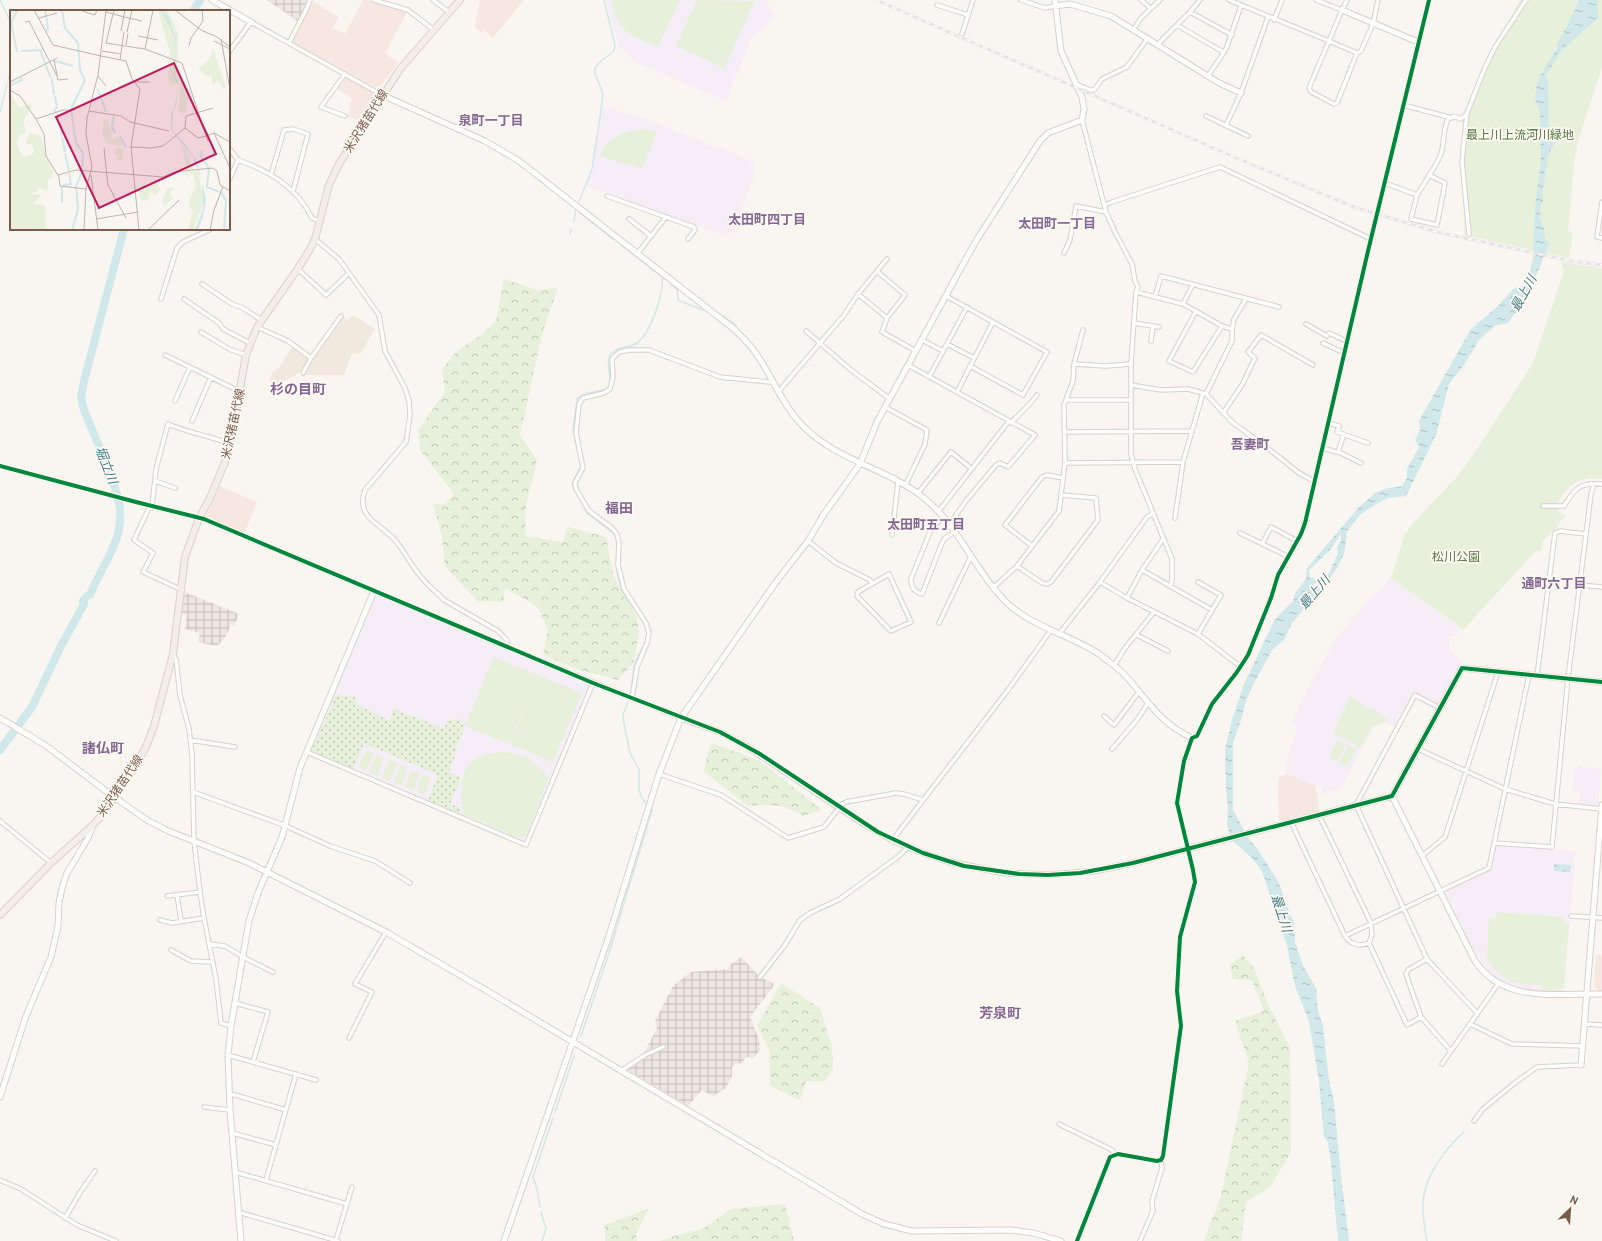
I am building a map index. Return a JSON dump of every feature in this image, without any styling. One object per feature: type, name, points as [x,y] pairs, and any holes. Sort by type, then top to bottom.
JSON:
[{"type":"main road","name":"米沢猪苗代線","points":[[0,915],[51,863],[93,825],[114,797],[146,747],[154,726],[173,654],[185,557],[199,518],[224,466],[230,444],[246,355],[250,343],[261,320],[298,269],[315,239],[329,185],[334,174],[382,95],[400,69],[460,0]]},
{"type":"street","points":[[212,0],[230,10]]},
{"type":"street","points":[[289,43],[310,0]]},
{"type":"street","points":[[374,0],[408,10],[434,30]]},
{"type":"street","points":[[434,0],[449,12]]},
{"type":"street","points":[[962,34],[973,0]]},
{"type":"street","points":[[1021,0],[1045,8],[1071,2],[1111,16],[1208,76],[1241,93]]},
{"type":"street","points":[[1055,0],[1061,51],[1063,59],[1084,103],[1082,120],[1106,212],[1132,264],[1135,281],[1138,287],[1136,292],[1131,364],[1131,454],[1152,514],[1172,559],[1171,585]]},
{"type":"street","points":[[1141,0],[1150,8]]},
{"type":"street","points":[[1133,30],[1138,21],[1160,0]]},
{"type":"street","points":[[1157,45],[1200,0]]},
{"type":"street","points":[[1229,0],[1274,20],[1357,53]]},
{"type":"street","points":[[1274,20],[1282,0]]},
{"type":"street","points":[[1316,0],[1418,42]]},
{"type":"street","points":[[1347,0],[1309,88],[1311,92],[1334,104],[1337,103],[1357,53],[1361,51],[1373,24],[1378,0]]},
{"type":"street","points":[[1140,1241],[1153,1211],[1152,1201],[1162,1168],[1161,1160],[1163,1156],[1181,1026],[1177,991],[1180,937],[1195,882],[1177,803],[1184,761],[1192,738],[1197,736],[1212,704],[1240,667],[1256,639],[1278,575],[1305,523],[1346,341],[1429,0]]},
{"type":"street","points":[[1469,234],[1462,161],[1467,113],[1495,47],[1526,0]]},
{"type":"street","points":[[938,5],[968,15]]},
{"type":"street","points":[[1208,76],[1232,35],[1241,6]]},
{"type":"street","points":[[230,10],[382,95],[472,135],[501,150],[531,170],[742,336],[757,354],[793,416],[811,434],[828,447],[918,493],[949,525],[994,587],[1015,610],[1051,630],[1087,647],[1114,666],[1166,723],[1192,738]]},
{"type":"street","points":[[1190,12],[1232,35]]},
{"type":"street","points":[[1226,125],[1241,93],[1268,17]]},
{"type":"street","points":[[230,51],[251,22]]},
{"type":"street","points":[[1177,25],[1223,52]]},
{"type":"street","points":[[1075,83],[1090,90],[1094,90],[1102,79],[1127,67],[1147,39]]},
{"type":"street","points":[[345,74],[321,107],[345,116]]},
{"type":"street","points":[[1403,105],[1461,119],[1467,113]]},
{"type":"street","points":[[1206,116],[1248,136]]},
{"type":"street","points":[[1429,175],[1445,183],[1437,225],[1411,219],[1417,195],[1441,153],[1443,137],[1449,117]]},
{"type":"street","points":[[504,1241],[608,939],[659,774],[681,718],[776,582],[808,541],[824,514],[860,464],[885,407],[976,241],[1040,141],[1048,133],[1082,120]]},
{"type":"street","points":[[271,176],[284,130],[292,129],[308,134],[293,191]]},
{"type":"street","points":[[230,149],[238,160],[256,166],[293,191],[305,205],[312,218],[319,221]]},
{"type":"street","points":[[230,178],[238,160]]},
{"type":"street","points":[[1105,205],[1220,167],[1371,239]]},
{"type":"street","points":[[1385,183],[1417,195]]},
{"type":"street","points":[[607,196],[694,227],[695,230],[688,239]]},
{"type":"street","points":[[1602,202],[1597,237],[1602,238]]},
{"type":"street","points":[[1064,253],[1070,240],[1076,206],[1106,212]]},
{"type":"street","points":[[637,254],[666,217]]},
{"type":"street","points":[[629,219],[651,236]]},
{"type":"street","points":[[160,299],[177,248],[183,242],[209,230]]},
{"type":"street","points":[[315,239],[339,260],[380,316],[385,351],[405,388],[409,401],[410,415],[406,442],[366,490],[362,499],[363,507],[367,516],[395,540],[423,580],[444,600],[498,630],[507,640],[507,647]]},
{"type":"street","points":[[779,391],[844,315],[858,294],[878,272],[887,259]]},
{"type":"street","points":[[298,269],[326,295],[349,273]]},
{"type":"street","points":[[878,272],[905,295],[887,318],[882,332],[916,350]]},
{"type":"street","points":[[1155,297],[1161,276],[1278,307]]},
{"type":"street","points":[[202,284],[232,304],[243,308],[261,320]]},
{"type":"street","points":[[1183,304],[1193,284]]},
{"type":"street","points":[[1136,292],[1183,304],[1222,326],[1232,329]]},
{"type":"street","points":[[858,294],[887,318]]},
{"type":"street","points":[[946,296],[1047,352],[1023,395],[970,366]]},
{"type":"street","points":[[184,299],[219,323],[223,329],[250,343]]},
{"type":"street","points":[[1175,518],[1183,462],[1191,431],[1204,393],[1232,341],[1234,319],[1246,299]]},
{"type":"street","points":[[929,377],[967,307]]},
{"type":"street","points":[[1196,311],[1170,361],[1193,372],[1197,363],[1204,357],[1222,326]]},
{"type":"street","points":[[303,373],[311,358],[341,316]]},
{"type":"street","points":[[957,392],[993,322]]},
{"type":"street","points":[[1134,323],[1159,327]]},
{"type":"street","points":[[1306,324],[1328,335],[1346,341]]},
{"type":"street","points":[[1151,341],[1153,326]]},
{"type":"street","points":[[257,327],[288,341],[311,358]]},
{"type":"street","points":[[994,587],[1017,566],[1059,511],[1065,463],[1064,405],[1073,382],[1074,364],[1083,330]]},
{"type":"street","points":[[806,331],[851,370],[890,399]]},
{"type":"street","points":[[201,332],[229,349],[246,355]]},
{"type":"street","points":[[1223,413],[1242,385],[1255,358],[1248,352],[1261,335],[1313,365]]},
{"type":"street","points":[[922,340],[943,351]]},
{"type":"street","points":[[1323,343],[1344,353]]},
{"type":"street","points":[[947,344],[974,358]]},
{"type":"street","points":[[632,698],[637,667],[647,643],[649,633],[646,623],[624,589],[618,565],[619,543],[617,534],[612,528],[589,511],[575,486],[576,480],[583,468],[576,433],[579,404],[583,398],[604,393],[610,389],[612,383],[613,357],[619,352],[630,350],[640,349],[656,352],[720,377],[769,382],[773,381]]},
{"type":"street","points":[[165,355],[240,391]]},
{"type":"street","points":[[1074,364],[1106,366],[1131,364]]},
{"type":"street","points":[[908,366],[1035,435],[1008,468],[1000,463],[996,465],[966,501],[949,525]]},
{"type":"street","points":[[175,401],[190,367]]},
{"type":"street","points":[[192,421],[211,377]]},
{"type":"street","points":[[1131,385],[1161,390],[1188,389],[1204,393],[1232,422],[1299,473],[1314,481]]},
{"type":"street","points":[[938,512],[1010,422],[1027,408],[1037,395]]},
{"type":"street","points":[[1066,400],[1131,400]]},
{"type":"street","points":[[885,407],[927,430],[925,444],[905,486]]},
{"type":"street","points":[[1328,422],[1339,426],[1337,432],[1368,444]]},
{"type":"street","points":[[180,589],[143,572],[153,553],[134,540],[151,506],[156,469],[168,424],[188,432],[230,444]]},
{"type":"street","points":[[1065,432],[1191,431]]},
{"type":"street","points":[[1338,452],[1344,434]]},
{"type":"street","points":[[1322,448],[1338,452],[1361,463]]},
{"type":"street","points":[[918,493],[951,452],[972,469]]},
{"type":"street","points":[[1065,463],[1183,462]]},
{"type":"street","points":[[0,466],[199,518],[593,683],[720,732],[746,746],[864,824],[894,841],[937,858],[975,868],[1019,874],[1048,875],[1094,871],[1133,863],[1392,796],[1462,668],[1602,682]]},
{"type":"street","points":[[1032,546],[1005,525],[1042,477],[1047,475],[1063,478]]},
{"type":"street","points":[[155,481],[175,488]]},
{"type":"street","points":[[892,534],[898,482]]},
{"type":"street","points":[[1494,842],[1552,847],[1568,678],[1591,494],[1594,484]]},
{"type":"street","points":[[1543,506],[1564,506],[1572,492],[1580,486],[1602,484]]},
{"type":"street","points":[[1017,566],[1042,583],[1047,584],[1051,582],[1098,520],[1096,498],[1061,495]]},
{"type":"street","points":[[1059,634],[1100,582],[1147,516],[1152,514]]},
{"type":"street","points":[[943,518],[932,527],[911,579],[912,586],[918,592],[922,594],[942,543],[954,532]]},
{"type":"street","points":[[1262,544],[1271,527],[1296,541]]},
{"type":"street","points":[[1537,676],[1555,533],[1560,531],[1586,534]]},
{"type":"street","points":[[1240,533],[1287,556]]},
{"type":"street","points":[[1127,598],[1142,570],[1162,539]]},
{"type":"street","points":[[808,541],[836,563],[870,580],[872,583]]},
{"type":"street","points":[[939,623],[971,556]]},
{"type":"street","points":[[1142,570],[1171,585],[1212,610]]},
{"type":"street","points":[[889,574],[911,622],[891,631],[857,596],[858,592],[872,583],[889,574]]},
{"type":"street","points":[[1100,582],[1127,598],[1198,634],[1240,667]]},
{"type":"street","points":[[1198,582],[1221,595],[1198,634]]},
{"type":"street","points":[[1580,585],[1602,587]]},
{"type":"street","points":[[241,1241],[230,1110],[228,1055],[231,1026],[243,957],[254,904],[286,826],[295,784],[374,591]]},
{"type":"street","points":[[1114,666],[1125,648],[1154,612]]},
{"type":"street","points":[[894,841],[923,800],[1008,690],[1051,630]]},
{"type":"street","points":[[1137,635],[1168,651]]},
{"type":"street","points":[[173,654],[176,659],[180,695],[189,729],[194,841],[208,944],[218,993],[221,1023],[231,1026]]},
{"type":"street","points":[[1422,856],[1446,837],[1498,672]]},
{"type":"street","points":[[1345,936],[1489,868],[1504,789],[1529,675]]},
{"type":"street","points":[[307,752],[526,845],[593,683]]},
{"type":"street","points":[[1104,716],[1114,725],[1139,692]]},
{"type":"street","points":[[1356,805],[1415,695],[1440,708]]},
{"type":"street","points":[[1112,749],[1137,720],[1148,703]]},
{"type":"street","points":[[1,718],[45,745],[114,797],[157,826],[238,858],[386,932],[862,1214],[884,1224],[912,1231],[1011,1230],[1032,1233],[1061,1241]]},
{"type":"street","points":[[190,740],[235,747]]},
{"type":"street","points":[[1418,749],[1504,789],[1555,804],[1602,809]]},
{"type":"street","points":[[659,774],[721,795],[788,838],[824,827],[839,807],[846,802],[896,794],[904,794],[923,800]]},
{"type":"street","points":[[193,792],[286,826],[330,846],[375,861],[410,883]]},
{"type":"street","points":[[1392,796],[1475,961],[1487,976],[1510,990],[1523,993],[1602,994]]},
{"type":"street","points":[[1356,805],[1427,959],[1477,1013]]},
{"type":"street","points":[[1474,1121],[1483,1109],[1537,1066],[1581,1065],[1602,805]]},
{"type":"street","points":[[1319,815],[1372,923],[1372,935],[1369,943],[1406,1025],[1421,1017]]},
{"type":"street","points":[[0,821],[51,863]]},
{"type":"street","points":[[1291,822],[1345,936],[1351,944],[1357,945],[1369,943]]},
{"type":"street","points":[[0,1097],[26,1016],[51,957],[58,926],[59,903],[67,873],[88,838],[93,825]]},
{"type":"street","points":[[760,977],[785,945],[800,920],[840,899],[899,856],[908,847]]},
{"type":"street","points":[[166,896],[200,892]]},
{"type":"street","points":[[177,895],[181,921]]},
{"type":"street","points":[[1571,916],[1602,918]]},
{"type":"street","points":[[160,920],[172,923],[204,918]]},
{"type":"street","points":[[349,1038],[372,992],[355,984],[386,932]]},
{"type":"street","points":[[208,944],[226,946],[243,957],[273,972]]},
{"type":"street","points":[[171,950],[192,961],[212,962]]},
{"type":"street","points":[[1427,959],[1408,970],[1406,974],[1421,1017],[1451,1051]]},
{"type":"street","points":[[1442,1064],[1498,984]]},
{"type":"street","points":[[235,1003],[268,1012],[253,1062]]},
{"type":"street","points":[[1470,1024],[1512,1044],[1583,1046]]},
{"type":"street","points":[[1585,1024],[1602,1025]]},
{"type":"street","points":[[621,1071],[645,1056],[663,1048]]},
{"type":"street","points":[[228,1055],[316,1080]]},
{"type":"street","points":[[266,1180],[296,1074]]},
{"type":"street","points":[[229,1094],[286,1110]]},
{"type":"street","points":[[204,1107],[230,1110]]},
{"type":"street","points":[[1059,1124],[1112,1150],[1115,1154],[1158,1161],[1161,1160]]},
{"type":"street","points":[[232,1133],[276,1145]]},
{"type":"street","points":[[1077,1241],[1110,1157],[1115,1154]]},
{"type":"street","points":[[65,1218],[95,1171]]},
{"type":"street","points":[[235,1172],[347,1204]]},
{"type":"street","points":[[0,1180],[21,1189],[77,1225],[116,1241]]},
{"type":"street","points":[[238,1212],[337,1240],[352,1187]]},
{"type":"shaded area","points":[[267,0],[308,0],[299,22]]},
{"type":"shaded area","points":[[363,0],[369,0],[407,12],[385,53],[398,63],[381,86],[375,87],[330,62],[332,57],[329,62],[292,42],[312,1],[339,17],[333,28],[345,34]]},
{"type":"shaded area","points":[[480,0],[524,0],[493,38],[484,30],[482,33],[475,27]]},
{"type":"shaded area","points":[[606,0],[769,0],[768,6],[775,14],[766,26],[752,37],[726,101],[635,62],[618,45]]},
{"type":"shaded area","points":[[346,77],[372,92],[375,97],[375,101],[363,123],[347,116],[351,108],[349,106],[352,98],[338,90]]},
{"type":"shaded area","points":[[602,106],[652,121],[718,148],[720,147],[753,162],[755,167],[752,181],[736,227],[726,236],[586,186],[592,169]]},
{"type":"shaded area","points":[[353,315],[375,329],[360,354],[352,353],[344,375],[305,375],[314,359],[343,317],[347,320]]},
{"type":"shaded area","points":[[292,347],[307,357],[307,361],[299,373],[277,387],[270,381],[272,372],[279,368]]},
{"type":"shaded area","points":[[220,486],[257,502],[244,534],[206,516]]},
{"type":"shaded area","points":[[1390,578],[1455,624],[1460,633],[1450,637],[1449,649],[1463,662],[1440,706],[1414,694],[1396,728],[1385,722],[1374,726],[1340,790],[1322,794],[1321,787],[1286,774],[1289,751],[1298,726],[1291,723],[1335,640],[1368,601],[1382,589]]},
{"type":"shaded area","points":[[184,592],[239,614],[234,626],[231,624],[225,638],[217,646],[198,642],[200,633],[185,629],[187,615],[180,613]]},
{"type":"shaded area","points":[[377,594],[590,685],[526,843],[310,752]]},
{"type":"shaded area","points":[[1577,766],[1601,769],[1598,807],[1579,805],[1580,791],[1572,790],[1574,770],[1577,770]]},
{"type":"shaded area","points":[[1286,774],[1315,785],[1320,813],[1279,820],[1278,778]]},
{"type":"shaded area","points":[[1496,845],[1576,851],[1564,991],[1527,991],[1508,985],[1491,974],[1474,952],[1444,891],[1491,869]]},
{"type":"shaded area","points":[[1596,955],[1602,955],[1602,992],[1600,992],[1594,985]]},
{"type":"shaded area","points":[[741,957],[760,977],[775,984],[750,1017],[759,1039],[760,1050],[753,1058],[746,1057],[742,1063],[735,1064],[732,1067],[732,1076],[726,1088],[713,1096],[702,1090],[688,1106],[626,1069],[646,1056],[665,1049],[660,1046],[644,1053],[657,1028],[655,1021],[673,986],[691,972],[728,969],[730,965]]},
{"type":"green space","points":[[611,0],[680,0],[658,46],[640,39],[626,31],[617,19]]},
{"type":"green space","points":[[697,0],[755,1],[724,68],[676,46]]},
{"type":"green space","name":"最上川上流河川緑地","points":[[1520,0],[1602,0],[1602,67],[1578,141],[1574,163],[1568,232],[1573,234],[1569,258],[1464,235],[1465,206],[1460,161],[1463,123],[1482,69]]},
{"type":"green space","points":[[644,129],[657,132],[642,169],[600,156],[608,143],[618,135],[629,131]]},
{"type":"green space","name":"松川公園","points":[[1561,262],[1602,268],[1602,479],[1593,478],[1580,480],[1566,491],[1557,503],[1558,511],[1566,516],[1559,523],[1557,528],[1543,541],[1541,551],[1536,551],[1463,630],[1391,578],[1405,534],[1413,523],[1455,479],[1474,454],[1533,363],[1564,271]]},
{"type":"green space","points":[[504,279],[537,290],[558,288],[542,334],[520,435],[537,460],[526,505],[525,536],[563,542],[568,527],[606,537],[613,574],[624,597],[637,617],[639,634],[633,663],[618,680],[576,669],[543,655],[548,630],[538,607],[505,588],[503,602],[477,601],[445,566],[442,536],[433,504],[444,504],[454,494],[420,450],[418,430],[445,392],[442,369],[456,352],[481,335],[496,321]]},
{"type":"green space","points":[[494,657],[538,675],[509,744],[465,726]]},
{"type":"green space","points":[[538,675],[582,693],[553,762],[510,744]]},
{"type":"green space","points":[[336,695],[355,697],[356,704],[390,721],[394,709],[444,729],[448,721],[457,719],[466,723],[457,745],[456,753],[449,772],[461,778],[450,804],[460,808],[460,815],[427,802],[438,775],[364,743],[353,769],[311,752]]},
{"type":"green space","points":[[1350,696],[1371,711],[1372,709],[1387,718],[1386,722],[1373,726],[1360,748],[1333,733]]},
{"type":"green space","points":[[1338,740],[1346,744],[1337,761],[1329,758]]},
{"type":"green space","points":[[712,743],[759,760],[822,810],[803,816],[784,807],[763,805],[748,806],[704,772],[707,756]]},
{"type":"green space","points":[[1348,745],[1356,749],[1347,766],[1339,763]]},
{"type":"green space","points":[[366,750],[374,753],[366,771],[358,768]]},
{"type":"green space","points":[[503,752],[529,759],[535,763],[549,778],[526,836],[518,838],[463,814],[462,789],[465,770],[470,763],[478,758],[489,754]]},
{"type":"green space","points":[[376,755],[384,758],[377,776],[369,773]]},
{"type":"green space","points":[[389,760],[397,763],[390,781],[382,778]]},
{"type":"green space","points":[[401,765],[408,768],[401,786],[393,782]]},
{"type":"green space","points":[[412,770],[420,773],[413,791],[405,787]]},
{"type":"green space","points":[[423,774],[431,778],[424,795],[416,792]]},
{"type":"green space","points":[[1497,912],[1565,917],[1564,923],[1569,924],[1564,985],[1558,991],[1542,991],[1542,986],[1511,982],[1498,973],[1487,960],[1489,919],[1496,918]]},
{"type":"green space","points":[[1243,956],[1253,966],[1269,1006],[1290,1048],[1291,1152],[1270,1187],[1246,1202],[1241,1241],[1204,1241],[1221,1196],[1249,1063],[1235,1021],[1264,1011],[1252,980],[1233,979],[1230,964]]},
{"type":"green space","points":[[781,983],[820,1008],[832,1047],[833,1069],[825,1081],[806,1081],[800,1100],[770,1086],[769,1049],[757,1026]]},
{"type":"green space","points":[[785,1204],[794,1241],[660,1241],[684,1233],[701,1230],[731,1209]]},
{"type":"green space","points":[[648,1209],[636,1234],[637,1241],[605,1241],[605,1225]]},
{"type":"water","name":"最上川","points":[[1579,0],[1598,0],[1597,4],[1599,17],[1561,51],[1545,77],[1548,81],[1549,139],[1560,132],[1548,156],[1543,202],[1541,206],[1540,218],[1544,229],[1545,240],[1549,242],[1532,284],[1515,314],[1508,323],[1496,325],[1479,340],[1464,365],[1449,384],[1436,435],[1406,496],[1388,498],[1371,507],[1360,515],[1347,531],[1344,554],[1336,570],[1292,623],[1284,640],[1272,650],[1252,687],[1233,743],[1233,810],[1249,839],[1256,847],[1278,881],[1294,924],[1295,942],[1303,966],[1316,988],[1318,1011],[1323,1026],[1329,1081],[1334,1101],[1349,1241],[1338,1241],[1331,1163],[1328,1143],[1324,1136],[1319,1081],[1309,1021],[1295,986],[1287,946],[1262,871],[1252,858],[1232,840],[1227,826],[1228,809],[1225,749],[1232,720],[1244,684],[1275,619],[1293,601],[1295,593],[1306,579],[1307,568],[1359,507],[1375,493],[1388,488],[1402,486],[1407,478],[1407,469],[1419,447],[1415,440],[1420,430],[1419,421],[1471,329],[1497,307],[1513,289],[1527,284],[1533,258],[1535,207],[1541,161],[1540,113],[1535,98],[1537,83],[1546,65],[1557,49],[1557,44]],"holes":[[[1341,534],[1341,539],[1337,548],[1338,553],[1329,573],[1315,588],[1313,586],[1317,582],[1313,577],[1310,578],[1309,570],[1330,550]]]},
{"type":"water","points":[[1554,864],[1571,865],[1570,872],[1554,871]]},
{"type":"waterway","points":[[0,0],[10,21]]},
{"type":"waterway","name":"堀立川","points":[[194,10],[200,0]]},
{"type":"waterway","points":[[579,202],[592,169],[603,94],[595,73],[595,68],[601,61],[614,51],[615,45],[604,0]]},
{"type":"waterway","points":[[8,80],[10,73]]},
{"type":"waterway","points":[[0,112],[7,84]]},
{"type":"waterway","points":[[574,221],[576,209]]},
{"type":"waterway","points":[[580,213],[613,239]]},
{"type":"waterway","points":[[570,234],[571,229]]},
{"type":"waterway","name":"堀立川","points":[[0,750],[32,707],[60,648],[84,604],[83,601],[90,595],[112,550],[118,532],[120,521],[119,501],[113,481],[84,410],[81,398],[84,381],[124,230]]},
{"type":"waterway","points":[[621,245],[647,265]]},
{"type":"waterway","points":[[650,268],[665,279]]},
{"type":"waterway","points":[[578,453],[573,430],[577,399],[583,394],[608,388],[610,384],[608,363],[610,355],[615,350],[635,344],[641,340],[646,333],[655,314],[661,293],[662,277]]},
{"type":"waterway","points":[[671,285],[677,289],[678,299],[680,301],[703,310]]},
{"type":"waterway","points":[[723,316],[736,325]]},
{"type":"waterway","points":[[572,486],[581,466]]},
{"type":"waterway","points":[[574,489],[588,514],[613,533]]},
{"type":"waterway","points":[[617,541],[617,571],[620,585],[627,600],[644,622],[647,631],[645,644],[634,665],[632,684]]},
{"type":"waterway","points":[[630,694],[632,688]]},
{"type":"waterway","points":[[628,702],[623,719],[630,753],[639,769],[639,790],[646,803]]},
{"type":"waterway","points":[[581,1036],[609,953],[652,810],[651,809]]},
{"type":"waterway","points":[[555,1112],[574,1056]]},
{"type":"waterway","points":[[540,1207],[533,1177],[553,1118]]},
{"type":"waterway","points":[[1427,1241],[1423,1209],[1424,1194],[1427,1183],[1431,1173],[1443,1155],[1464,1132]]},
{"type":"waterway","points":[[541,1212],[546,1229],[542,1241]]},
{"type":"railway","points":[[876,0],[1234,157],[1354,207],[1437,232],[1571,261],[1602,265]]},
{"type":"cycle path","points":[[1077,1241],[1110,1157],[1118,1154],[1157,1161],[1161,1160],[1163,1156],[1181,1026],[1177,991],[1180,937],[1195,882],[1177,803],[1184,761],[1192,738],[1197,736],[1212,704],[1237,672],[1248,655],[1271,598],[1278,575],[1301,534],[1305,523],[1368,251],[1429,0]]},
{"type":"cycle path","points":[[0,466],[204,519],[593,683],[720,732],[760,754],[878,832],[923,853],[964,866],[1019,874],[1048,875],[1080,873],[1133,863],[1392,796],[1462,668],[1602,682]]},
{"type":"district","name":"泉町一丁目","points":[[491,120]]},
{"type":"district","name":"太田町四丁目","points":[[767,219]]},
{"type":"district","name":"太田町一丁目","points":[[1057,223]]},
{"type":"district","name":"杉の目町","points":[[298,389]]},
{"type":"district","name":"吾妻町","points":[[1250,444]]},
{"type":"district","name":"福田","points":[[619,508]]},
{"type":"district","name":"太田町五丁目","points":[[926,524]]},
{"type":"district","name":"通町六丁目","points":[[1554,583]]},
{"type":"district","name":"諸仏町","points":[[103,748]]},
{"type":"district","name":"芳泉町","points":[[1000,1013]]}]
